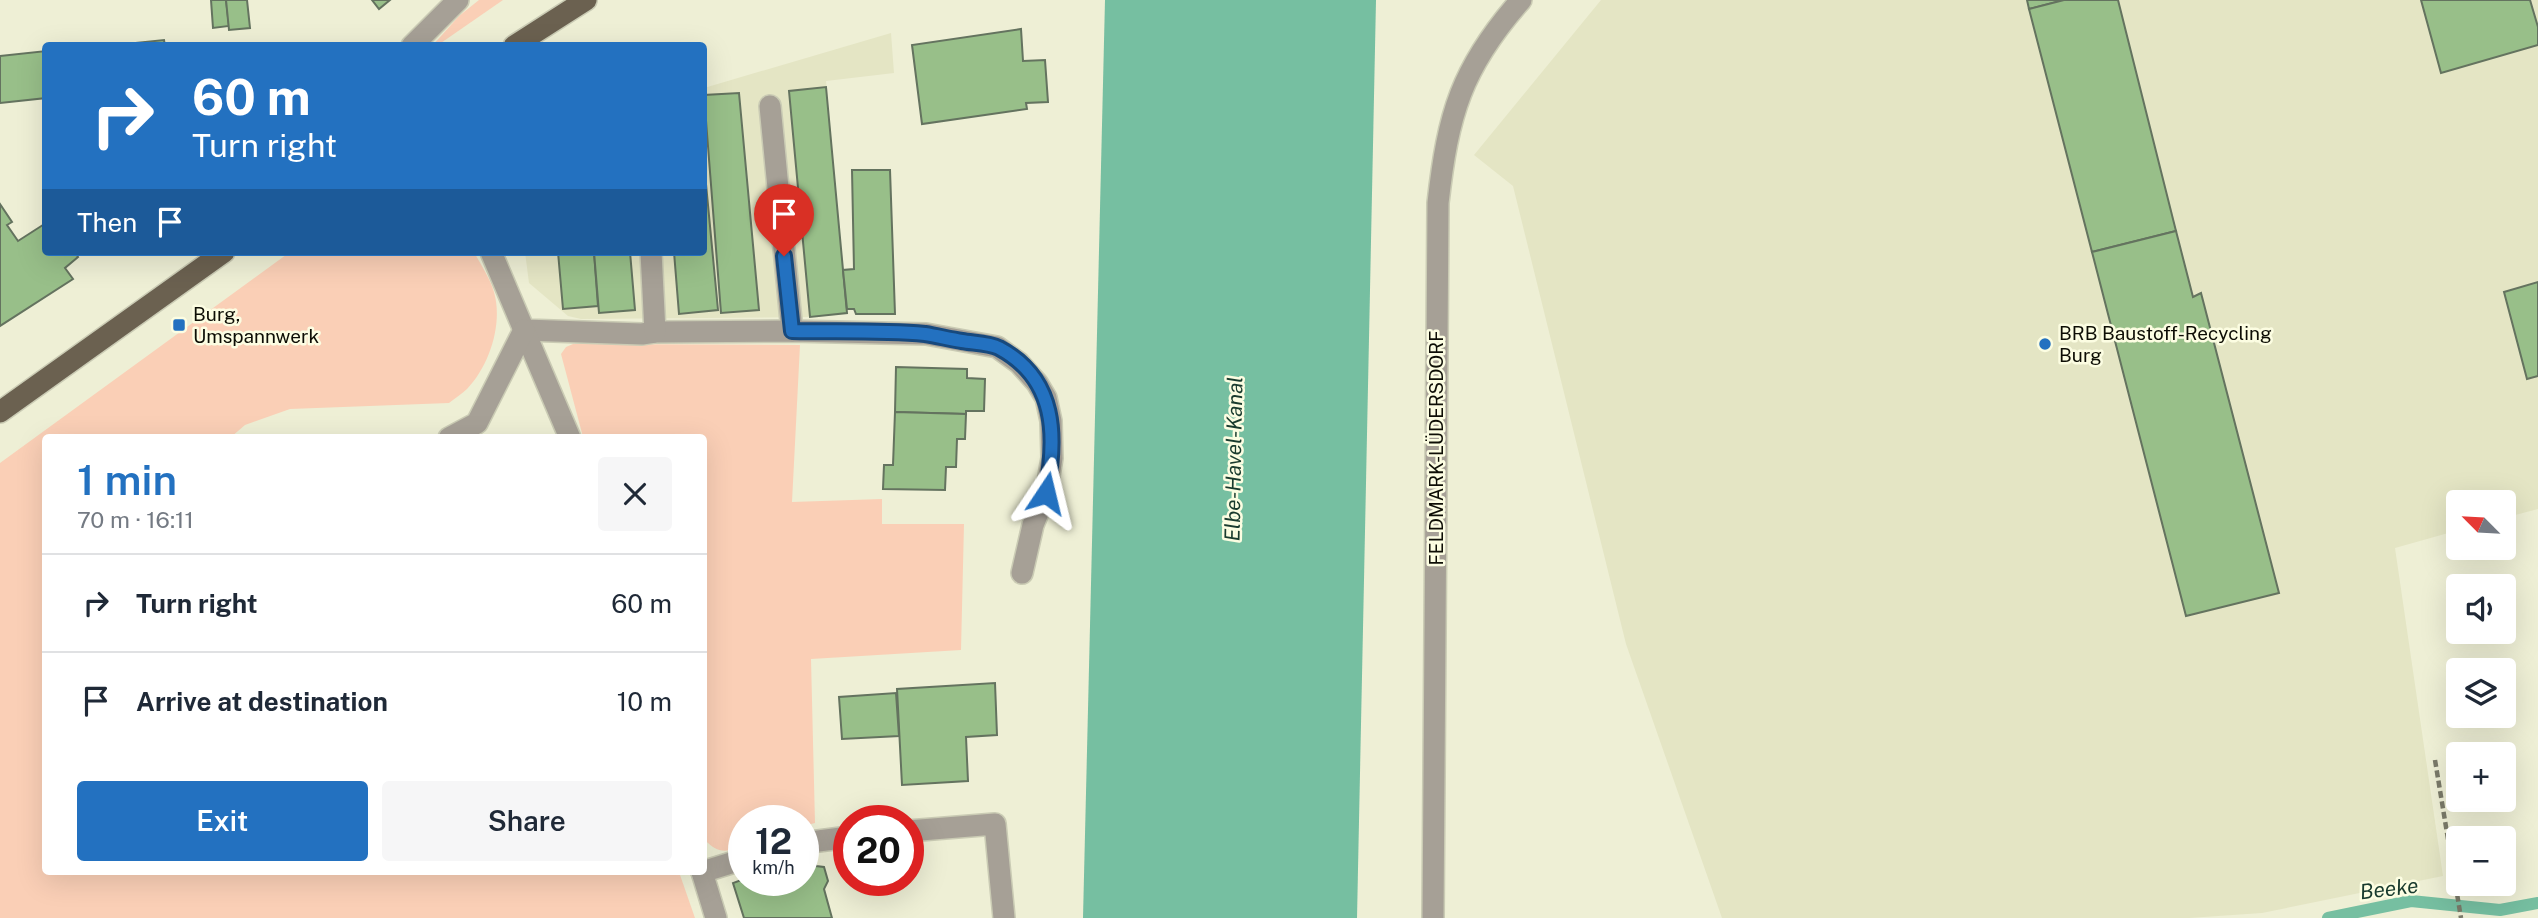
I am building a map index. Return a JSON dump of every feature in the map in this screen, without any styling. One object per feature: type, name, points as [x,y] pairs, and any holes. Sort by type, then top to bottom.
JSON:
[{"type":"main road","points":[[520,42],[586,0]]},
{"type":"main road","points":[[0,411],[218,256]]},
{"type":"street","points":[[416,42],[458,0]]},
{"type":"street","name":"FELDMARK-LÜDERSDORF","points":[[1433,918],[1438,203],[1443,156],[1461,88],[1478,55],[1521,0]]},
{"type":"street","points":[[770,107],[792,331]]},
{"type":"street","points":[[493,256],[568,434]]},
{"type":"street","points":[[651,256],[655,332]]},
{"type":"street","points":[[524,330],[642,334],[792,331],[926,334],[997,347],[1019,363],[1037,383],[1046,398],[1051,421],[1052,458],[1046,493],[1033,525],[1022,573]]},
{"type":"street","points":[[456,434],[477,423],[524,330]]},
{"type":"street","points":[[924,830],[995,824],[1004,918]]},
{"type":"street","points":[[707,870],[728,864]]},
{"type":"street","points":[[703,875],[716,918]]},
{"type":"path","points":[[2435,760],[2461,918]]},
{"type":"shaded area","points":[[479,0],[503,0],[442,42],[436,42],[459,16]]},
{"type":"shaded area","name":"BRB Baustoff-Recycling Burg","points":[[1601,0],[2538,0],[2538,509],[2516,515],[2516,490],[2446,490],[2446,534],[2395,548],[2443,876],[2262,913],[2189,918],[1722,918],[1626,644],[1513,186],[1474,155]]},
{"type":"shaded area","points":[[891,33],[894,73],[826,81],[847,313],[810,317],[581,319],[568,316],[529,283],[526,256],[707,256],[707,87]]},
{"type":"shaded area","points":[[285,256],[476,256],[494,292],[497,317],[495,330],[482,368],[465,391],[449,403],[290,409],[245,425],[234,434],[42,434],[42,875],[680,875],[695,918],[0,918],[0,463]]},
{"type":"shaded area","points":[[573,344],[800,345],[792,502],[882,499],[882,524],[964,524],[961,650],[811,659],[815,805],[728,805],[728,850],[718,849],[707,842],[707,434],[582,434],[561,354],[566,347]]},
{"type":"water","name":"Elbe-Havel-Kanal","points":[[1105,0],[1376,0],[1357,918],[1083,918]]},
{"type":"building","points":[[211,0],[226,0],[229,26],[213,28]]},
{"type":"building","points":[[226,0],[247,0],[250,28],[229,30]]},
{"type":"building","points":[[372,0],[390,0],[379,9]]},
{"type":"building","points":[[2027,0],[2064,0],[2029,9]]},
{"type":"building","points":[[2064,0],[2118,0],[2176,231],[2092,252],[2029,9]]},
{"type":"building","points":[[2421,0],[2530,0],[2538,27],[2538,45],[2441,73]]},
{"type":"building","points":[[1021,29],[1023,61],[1045,60],[1048,102],[1026,103],[1027,109],[922,124],[912,45]]},
{"type":"building","points":[[42,51],[42,98],[0,103],[0,56]]},
{"type":"building","points":[[826,87],[847,313],[810,317],[789,91]]},
{"type":"building","points":[[739,93],[759,310],[721,313],[707,133],[707,95]]},
{"type":"building","points":[[852,170],[890,170],[895,314],[856,314],[854,309],[847,309],[843,270],[854,269]]},
{"type":"building","points":[[707,194],[718,310],[679,314],[674,256],[707,256]]},
{"type":"building","points":[[0,204],[12,222],[7,225],[18,241],[42,226],[42,256],[78,257],[65,268],[73,279],[0,326]]},
{"type":"building","points":[[2176,231],[2193,297],[2201,293],[2279,593],[2186,616],[2092,252]]},
{"type":"building","points":[[558,256],[594,256],[598,306],[563,309]]},
{"type":"building","points":[[594,256],[630,256],[635,310],[599,313]]},
{"type":"building","points":[[2538,282],[2538,376],[2527,379],[2504,292]]},
{"type":"building","points":[[896,367],[967,369],[967,378],[985,379],[984,411],[966,411],[966,414],[895,412]]},
{"type":"building","points":[[895,412],[966,414],[965,439],[957,439],[956,467],[946,467],[945,490],[883,489],[884,465],[893,465]]},
{"type":"building","points":[[995,683],[997,735],[966,737],[968,781],[902,785],[897,689]]},
{"type":"building","points":[[896,693],[899,736],[842,739],[839,697]]},
{"type":"building","points":[[819,866],[824,867],[828,881],[824,889],[832,918],[744,918],[737,896],[819,896]]},
{"type":"waterway","name":"Beeke","points":[[2328,918],[2411,901],[2500,910],[2538,903]]},
{"type":"place","name":"Burg, Umspannwerk","points":[[179,325]]},
{"type":"place","name":"BRB Baustoff-Recycling Burg","points":[[2045,344]]},
{"type":"route","points":[[784,256],[792,331],[926,334],[997,347],[1019,363],[1046,398],[1051,421],[1052,458],[1046,493]]}]
